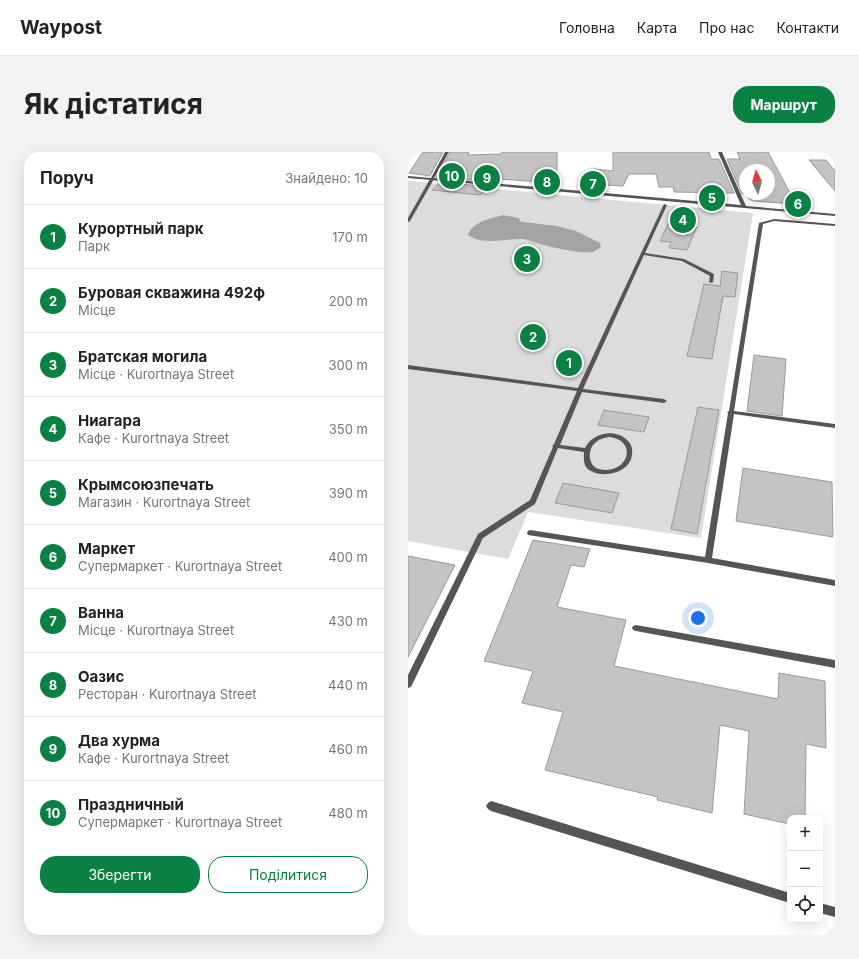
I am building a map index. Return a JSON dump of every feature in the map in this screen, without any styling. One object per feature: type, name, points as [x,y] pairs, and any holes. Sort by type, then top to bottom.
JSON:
[{"type":"street","points":[[432,179],[447,152]]},
{"type":"street","points":[[720,152],[744,207]]},
{"type":"street","points":[[831,152],[835,156]]},
{"type":"street","points":[[408,177],[667,203],[744,207],[835,215]]},
{"type":"lane","points":[[408,221],[432,179]]},
{"type":"lane","points":[[408,684],[480,536],[533,502],[556,446],[574,408],[580,390],[667,203]]},
{"type":"lane","points":[[708,560],[730,412],[761,223],[774,220],[835,225]]},
{"type":"lane","points":[[643,254],[683,260],[712,275],[711,282]]},
{"type":"lane","points":[[408,367],[664,401]]},
{"type":"lane","points":[[730,412],[835,426]]},
{"type":"lane","points":[[602,436],[613,436],[622,438],[630,451],[628,462],[621,469],[608,471],[597,470],[589,466],[586,459],[587,450],[589,444],[596,439],[602,436]]},
{"type":"lane","points":[[556,446],[587,450]]},
{"type":"lane","points":[[530,533],[708,560],[835,583]]},
{"type":"lane","points":[[636,628],[835,664]]},
{"type":"lane","points":[[491,806],[787,897]]},
{"type":"lane","points":[[823,909],[835,912]]},
{"type":"shaded area","points":[[408,181],[753,213],[701,538],[528,512],[508,559],[408,541]]},
{"type":"shaded area","points":[[503,215],[519,218],[520,221],[523,222],[557,226],[576,231],[600,243],[601,247],[593,252],[583,252],[554,248],[523,239],[487,241],[468,235],[470,230],[478,224],[488,219]]},
{"type":"building","points":[[443,152],[430,176],[409,173],[422,153]]},
{"type":"building","points":[[450,152],[469,152],[468,155],[501,154],[502,152],[557,152],[557,183],[498,179],[494,182],[436,177]]},
{"type":"building","points":[[613,152],[709,152],[711,159],[719,159],[734,193],[674,192],[673,187],[659,187],[656,174],[629,174],[623,186],[606,185],[608,183],[585,181],[594,169],[613,171]]},
{"type":"building","points":[[737,152],[768,152],[774,164],[739,164],[739,187],[727,159],[740,159]]},
{"type":"building","points":[[809,160],[826,160],[835,171],[835,191]]},
{"type":"building","points":[[775,165],[796,204],[751,200],[775,200]]},
{"type":"building","points":[[441,182],[489,187],[480,195],[432,190]]},
{"type":"building","points":[[677,216],[693,217],[689,225],[697,226],[687,250],[669,248],[671,242],[660,241],[669,222],[673,223]]},
{"type":"building","points":[[722,271],[738,273],[735,297],[723,296],[712,359],[687,356],[704,284],[720,286]]},
{"type":"building","points":[[754,355],[786,359],[782,416],[747,411]]},
{"type":"building","points":[[698,407],[719,410],[697,534],[671,529]]},
{"type":"building","points":[[604,410],[649,417],[644,432],[598,425]]},
{"type":"building","points":[[743,468],[832,482],[833,537],[736,521]]},
{"type":"building","points":[[563,483],[619,493],[612,513],[555,503]]},
{"type":"building","points":[[533,540],[590,549],[584,567],[571,565],[557,607],[626,620],[614,666],[778,699],[779,673],[825,681],[826,748],[806,744],[805,815],[787,815],[787,823],[744,814],[749,731],[720,725],[712,813],[657,800],[658,797],[545,770],[563,712],[522,703],[533,671],[484,661]]},
{"type":"building","points":[[408,556],[455,565],[408,657]]},
{"type":"place","name":"Праздничный","points":[[452,176]]},
{"type":"place","name":"Два хурма","points":[[487,178]]},
{"type":"place","name":"Оазис","points":[[547,182]]},
{"type":"place","name":"Ванна","points":[[593,184]]},
{"type":"place","name":"Крымсоюзпечать","points":[[712,198]]},
{"type":"place","name":"Маркет","points":[[798,204]]},
{"type":"place","name":"Ниагара","points":[[683,220]]},
{"type":"place","name":"Братская могила","points":[[527,259]]},
{"type":"place","name":"Буровая скважина 492ф","points":[[533,337]]},
{"type":"place","name":"Курортный парк","points":[[569,363]]}]
